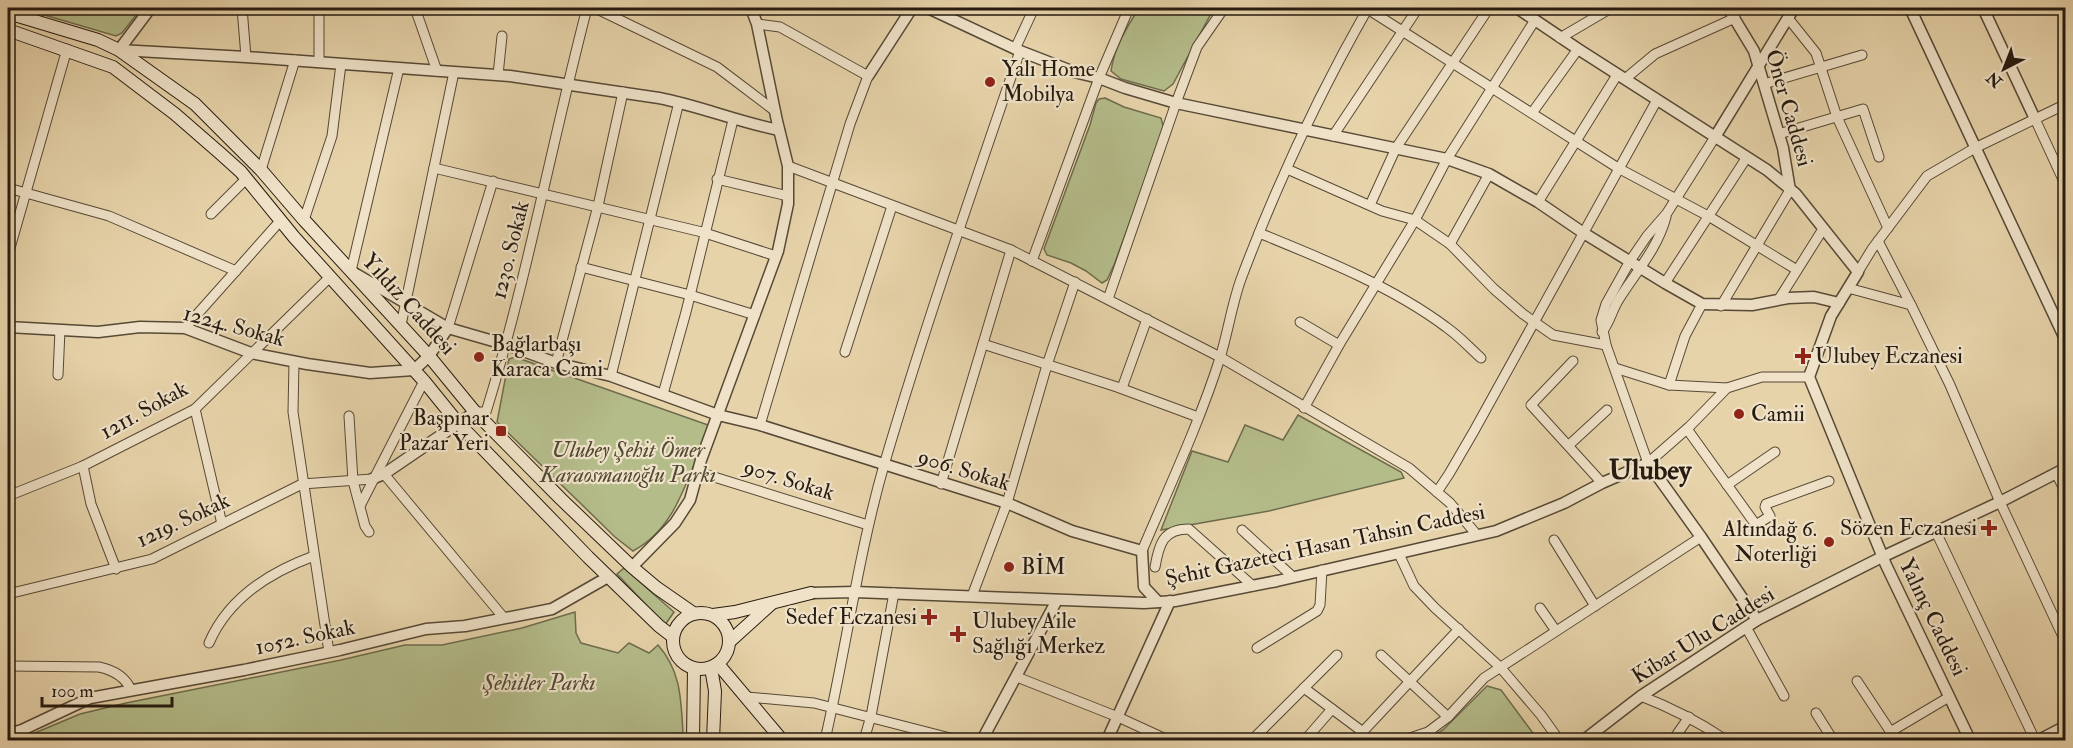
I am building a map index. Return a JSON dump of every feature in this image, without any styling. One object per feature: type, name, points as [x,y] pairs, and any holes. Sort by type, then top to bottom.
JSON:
[{"type":"main road","name":"Yıldız Caddesi","points":[[10,11],[98,40],[118,50],[195,104],[261,170],[429,356],[475,412],[561,499],[657,588],[693,613],[703,612],[713,615]]},
{"type":"main road","name":"Yıldız Caddesi","points":[[8,30],[113,67],[175,114],[246,179],[424,381],[458,423],[608,577],[672,636],[675,653],[686,665],[694,669]]},
{"type":"main road","name":"Şehit Gazeteci Hasan Tahsin Caddesi","points":[[713,615],[735,612],[811,593]]},
{"type":"main road","name":"Şehit Gazeteci Hasan Tahsin Caddesi","points":[[729,642],[771,603]]},
{"type":"main road","points":[[672,636],[680,621],[693,613]]},
{"type":"main road","points":[[693,741],[694,669],[715,666],[724,657],[729,642],[725,626],[713,615]]},
{"type":"main road","points":[[715,666],[747,697],[782,741]]},
{"type":"main road","points":[[713,741],[715,666]]},
{"type":"street","points":[[113,67],[118,50],[150,8]]},
{"type":"street","points":[[242,8],[246,57]]},
{"type":"street","points":[[319,8],[319,62]]},
{"type":"street","points":[[415,8],[437,71]]},
{"type":"street","name":"1230. Sokak","points":[[475,412],[486,412],[507,345],[544,193],[567,84],[587,8]]},
{"type":"street","points":[[595,8],[717,67],[775,111]]},
{"type":"street","points":[[760,425],[850,124],[868,76],[912,8]]},
{"type":"street","points":[[928,8],[1018,50],[1074,72],[1176,104],[1447,159],[1489,174],[1702,304],[1752,305],[1814,297],[1839,303]]},
{"type":"street","points":[[825,741],[868,525],[884,465],[958,232],[1034,8]]},
{"type":"street","points":[[1032,261],[1099,78],[1129,8]]},
{"type":"street","points":[[1108,299],[1197,47],[1224,8]]},
{"type":"street","points":[[1158,602],[1144,587],[1142,551],[1198,417],[1220,357],[1240,282],[1259,233],[1305,130],[1367,8],[1401,32],[1618,168],[1710,218],[1797,270]]},
{"type":"street","points":[[1333,136],[1418,8]]},
{"type":"street","points":[[1370,205],[1396,148],[1489,8]]},
{"type":"street","points":[[1517,8],[1767,170],[1790,190],[1858,272]]},
{"type":"street","points":[[1560,38],[1611,8]]},
{"type":"street","name":"Öner Caddesi","points":[[1728,8],[1754,51],[1779,134],[1790,190]]},
{"type":"street","points":[[1757,620],[1648,463],[1606,345],[1601,320],[1602,312],[1630,261],[1667,213],[1794,8]]},
{"type":"street","points":[[1910,8],[2066,341]]},
{"type":"street","points":[[1983,8],[2066,186]]},
{"type":"street","points":[[2060,8],[2066,20]]},
{"type":"street","points":[[632,567],[675,523],[690,500],[718,415],[776,256],[788,196],[788,166],[757,24],[749,9]]},
{"type":"street","points":[[1538,202],[1621,77],[1655,54],[1735,18]]},
{"type":"street","points":[[1788,18],[1816,53],[1837,117],[1888,228]]},
{"type":"street","points":[[1304,408],[1339,345],[1415,220],[1447,159],[1535,20]]},
{"type":"street","points":[[757,24],[780,27],[868,76]]},
{"type":"street","points":[[498,75],[502,36]]},
{"type":"street","points":[[8,255],[67,49]]},
{"type":"street","points":[[1532,113],[1578,49]]},
{"type":"street","points":[[118,50],[498,75],[679,102],[733,120],[779,130]]},
{"type":"street","points":[[1764,84],[1862,55]]},
{"type":"street","points":[[261,170],[295,60]]},
{"type":"street","points":[[304,220],[332,136],[341,64]]},
{"type":"street","points":[[351,271],[399,68]]},
{"type":"street","points":[[401,325],[454,72]]},
{"type":"street","points":[[556,363],[598,206],[623,92]]},
{"type":"street","points":[[1437,492],[1657,100]]},
{"type":"street","points":[[611,376],[679,102]]},
{"type":"street","points":[[1615,368],[1669,385],[1727,388],[1762,377],[1809,377],[1831,316],[1878,241],[1927,176],[1975,148],[2066,104]]},
{"type":"street","points":[[1779,134],[1863,109],[1879,157]]},
{"type":"street","points":[[663,394],[733,120]]},
{"type":"street","points":[[1665,283],[1710,218],[1747,157]]},
{"type":"street","points":[[788,166],[958,232],[1011,250],[1220,357],[1409,468],[1450,504],[1477,536]]},
{"type":"street","points":[[434,168],[705,233],[776,256]]},
{"type":"street","points":[[1287,169],[1382,211],[1415,220],[1450,244],[1494,289],[1553,335],[1606,345]]},
{"type":"street","points":[[1450,244],[1489,174]]},
{"type":"street","points":[[211,214],[246,179]]},
{"type":"street","points":[[717,179],[788,196]]},
{"type":"street","points":[[414,370],[429,356],[448,328],[493,181]]},
{"type":"street","points":[[8,188],[109,216],[236,271]]},
{"type":"street","points":[[1721,306],[1790,190]]},
{"type":"street","points":[[845,351],[892,206]]},
{"type":"street","points":[[1602,332],[1616,304],[1656,241],[1667,213]]},
{"type":"street","points":[[185,328],[281,220]]},
{"type":"street","points":[[1779,300],[1823,229]]},
{"type":"street","points":[[1259,233],[1376,285],[1447,328],[1481,358]]},
{"type":"street","points":[[1878,241],[1950,385],[2000,502],[2066,643]]},
{"type":"street","points":[[940,484],[1011,250]]},
{"type":"street","points":[[581,267],[690,295],[755,315]]},
{"type":"street","name":"906. Sokak","points":[[351,271],[448,328],[507,345],[556,363],[611,376],[718,415],[760,425],[940,484],[1007,503],[1072,531],[1142,551]]},
{"type":"street","name":"1211. Sokak","points":[[8,496],[83,466],[195,409],[330,277]]},
{"type":"street","points":[[972,596],[1007,503],[1047,365],[1075,282]]},
{"type":"street","points":[[1848,288],[1911,305]]},
{"type":"street","points":[[1669,385],[1685,336],[1702,304]]},
{"type":"street","points":[[1122,388],[1147,319]]},
{"type":"street","points":[[1300,322],[1339,345]]},
{"type":"street","name":"1224. Sokak","points":[[8,327],[98,332],[140,327],[185,328],[251,353],[294,362],[370,373],[414,370]]},
{"type":"street","points":[[58,375],[60,330]]},
{"type":"street","points":[[983,344],[1122,388],[1198,417]]},
{"type":"street","points":[[294,362],[293,412],[329,652]]},
{"type":"street","points":[[1573,362],[1532,405],[1602,483]]},
{"type":"street","name":"Yalınç Caddesi","points":[[1809,377],[1882,556],[1970,741]]},
{"type":"street","points":[[360,504],[424,381]]},
{"type":"street","points":[[1648,463],[1687,429],[1727,388]]},
{"type":"street","points":[[195,409],[222,524]]},
{"type":"street","points":[[1569,445],[1608,410]]},
{"type":"street","points":[[372,479],[384,474],[475,412]]},
{"type":"street","points":[[349,416],[353,481],[365,526],[369,532]]},
{"type":"street","points":[[1687,429],[1755,525],[1770,516],[1766,504],[1829,481]]},
{"type":"street","points":[[1727,485],[1775,452]]},
{"type":"street","name":"Şehit Gazeteci Hasan Tahsin Caddesi","points":[[811,593],[894,593],[1144,603],[1170,601],[1253,586],[1496,531],[1557,506],[1648,463]]},
{"type":"street","points":[[83,466],[91,504],[116,569]]},
{"type":"street","points":[[2061,471],[2066,493]]},
{"type":"street","name":"Kibar Ulu Caddesi","points":[[1584,741],[1598,736],[1641,696],[1757,620],[1882,556],[2000,502],[2061,471]]},
{"type":"street","name":"907. Sokak","points":[[698,472],[868,525]]},
{"type":"street","points":[[384,474],[504,618]]},
{"type":"street","name":"1219. Sokak","points":[[8,594],[152,559],[302,484],[372,479]]},
{"type":"street","points":[[1155,567],[1161,543],[1165,537],[1178,529],[1189,529],[1253,586]]},
{"type":"street","points":[[1242,530],[1293,577]]},
{"type":"street","points":[[1936,532],[2037,741],[2066,726]]},
{"type":"street","points":[[1404,741],[1428,732],[1448,717],[1484,678],[1500,667],[1701,537]]},
{"type":"street","points":[[1554,540],[1595,606]]},
{"type":"street","points":[[1399,554],[1414,586],[1500,667],[1560,741]]},
{"type":"street","points":[[209,643],[219,622],[237,601],[271,576],[314,556]]},
{"type":"street","points":[[1257,648],[1317,611],[1320,605],[1322,570]]},
{"type":"street","name":"1052. Sokak","points":[[8,734],[33,725],[90,698],[329,652],[426,629],[465,626],[552,609],[608,577]]},
{"type":"street","points":[[864,741],[894,593]]},
{"type":"street","points":[[982,741],[1057,600]]},
{"type":"street","points":[[1107,741],[1170,601]]},
{"type":"street","points":[[1540,608],[1556,631]]},
{"type":"street","points":[[1746,627],[1784,696]]},
{"type":"street","points":[[1355,741],[1459,629]]},
{"type":"street","points":[[1252,741],[1337,655]]},
{"type":"street","points":[[1381,655],[1448,717]]},
{"type":"street","points":[[8,666],[99,667],[111,670],[122,677],[131,690]]},
{"type":"street","points":[[1017,677],[1118,717],[1167,741]]},
{"type":"street","points":[[1857,681],[1893,736],[1949,697]]},
{"type":"street","points":[[1304,688],[1363,732]]},
{"type":"street","points":[[1641,696],[1689,717],[1726,741]]},
{"type":"street","points":[[747,697],[814,703],[958,741]]},
{"type":"street","points":[[1305,741],[1332,709]]},
{"type":"street","points":[[1816,713],[1833,741]]},
{"type":"street","points":[[1673,741],[1689,717]]},
{"type":"green space","points":[[27,8],[141,9],[122,33],[116,36]]},
{"type":"green space","points":[[1139,8],[1214,8],[1173,84],[1164,91],[1121,79],[1111,71],[1118,46]]},
{"type":"green space","points":[[1105,98],[1124,107],[1161,118],[1164,129],[1114,265],[1107,280],[1102,283],[1071,263],[1047,255],[1044,249],[1096,103],[1099,99]]},
{"type":"green space","name":"Ulubey Şehit Ömer Karaosmanoğlu Parkı","points":[[515,357],[708,425],[678,503],[664,525],[645,544],[633,551],[615,537],[497,422],[509,359]]},
{"type":"green space","points":[[1298,415],[1401,472],[1404,478],[1269,511],[1161,530],[1192,451],[1228,462],[1245,425],[1283,440]]},
{"type":"green space","points":[[624,568],[674,612],[665,625],[617,574]]},
{"type":"green space","name":"Şehitler Parkı","points":[[575,612],[576,633],[581,643],[618,653],[629,643],[649,653],[658,645],[666,655],[675,675],[680,697],[683,733],[601,736],[600,740],[18,740],[80,714],[126,703],[405,645],[442,645],[522,628]]},
{"type":"green space","points":[[1487,686],[1501,690],[1538,740],[1426,740],[1443,730]]},
{"type":"place","name":"Yalı Home Mobilya","points":[[990,82]]},
{"type":"place","name":"Ulubey Eczanesi","points":[[1803,356]]},
{"type":"place","name":"Bağlarbaşı Karaca Cami","points":[[479,357]]},
{"type":"place","name":"Camii","points":[[1739,414]]},
{"type":"place","name":"Başpınar Pazar Yeri","points":[[501,431]]},
{"type":"place","name":"Sözen Eczanesi","points":[[1989,528]]},
{"type":"place","name":"Altındağ 6. Noterliği","points":[[1829,542]]},
{"type":"place","name":"BİM","points":[[1009,567]]},
{"type":"place","name":"Sedef Eczanesi","points":[[929,617]]},
{"type":"place","name":"Ulubey Aile Sağlığı Merkez","points":[[958,634]]},
{"type":"district","name":"Ulubey","points":[[1650,470]]}]
